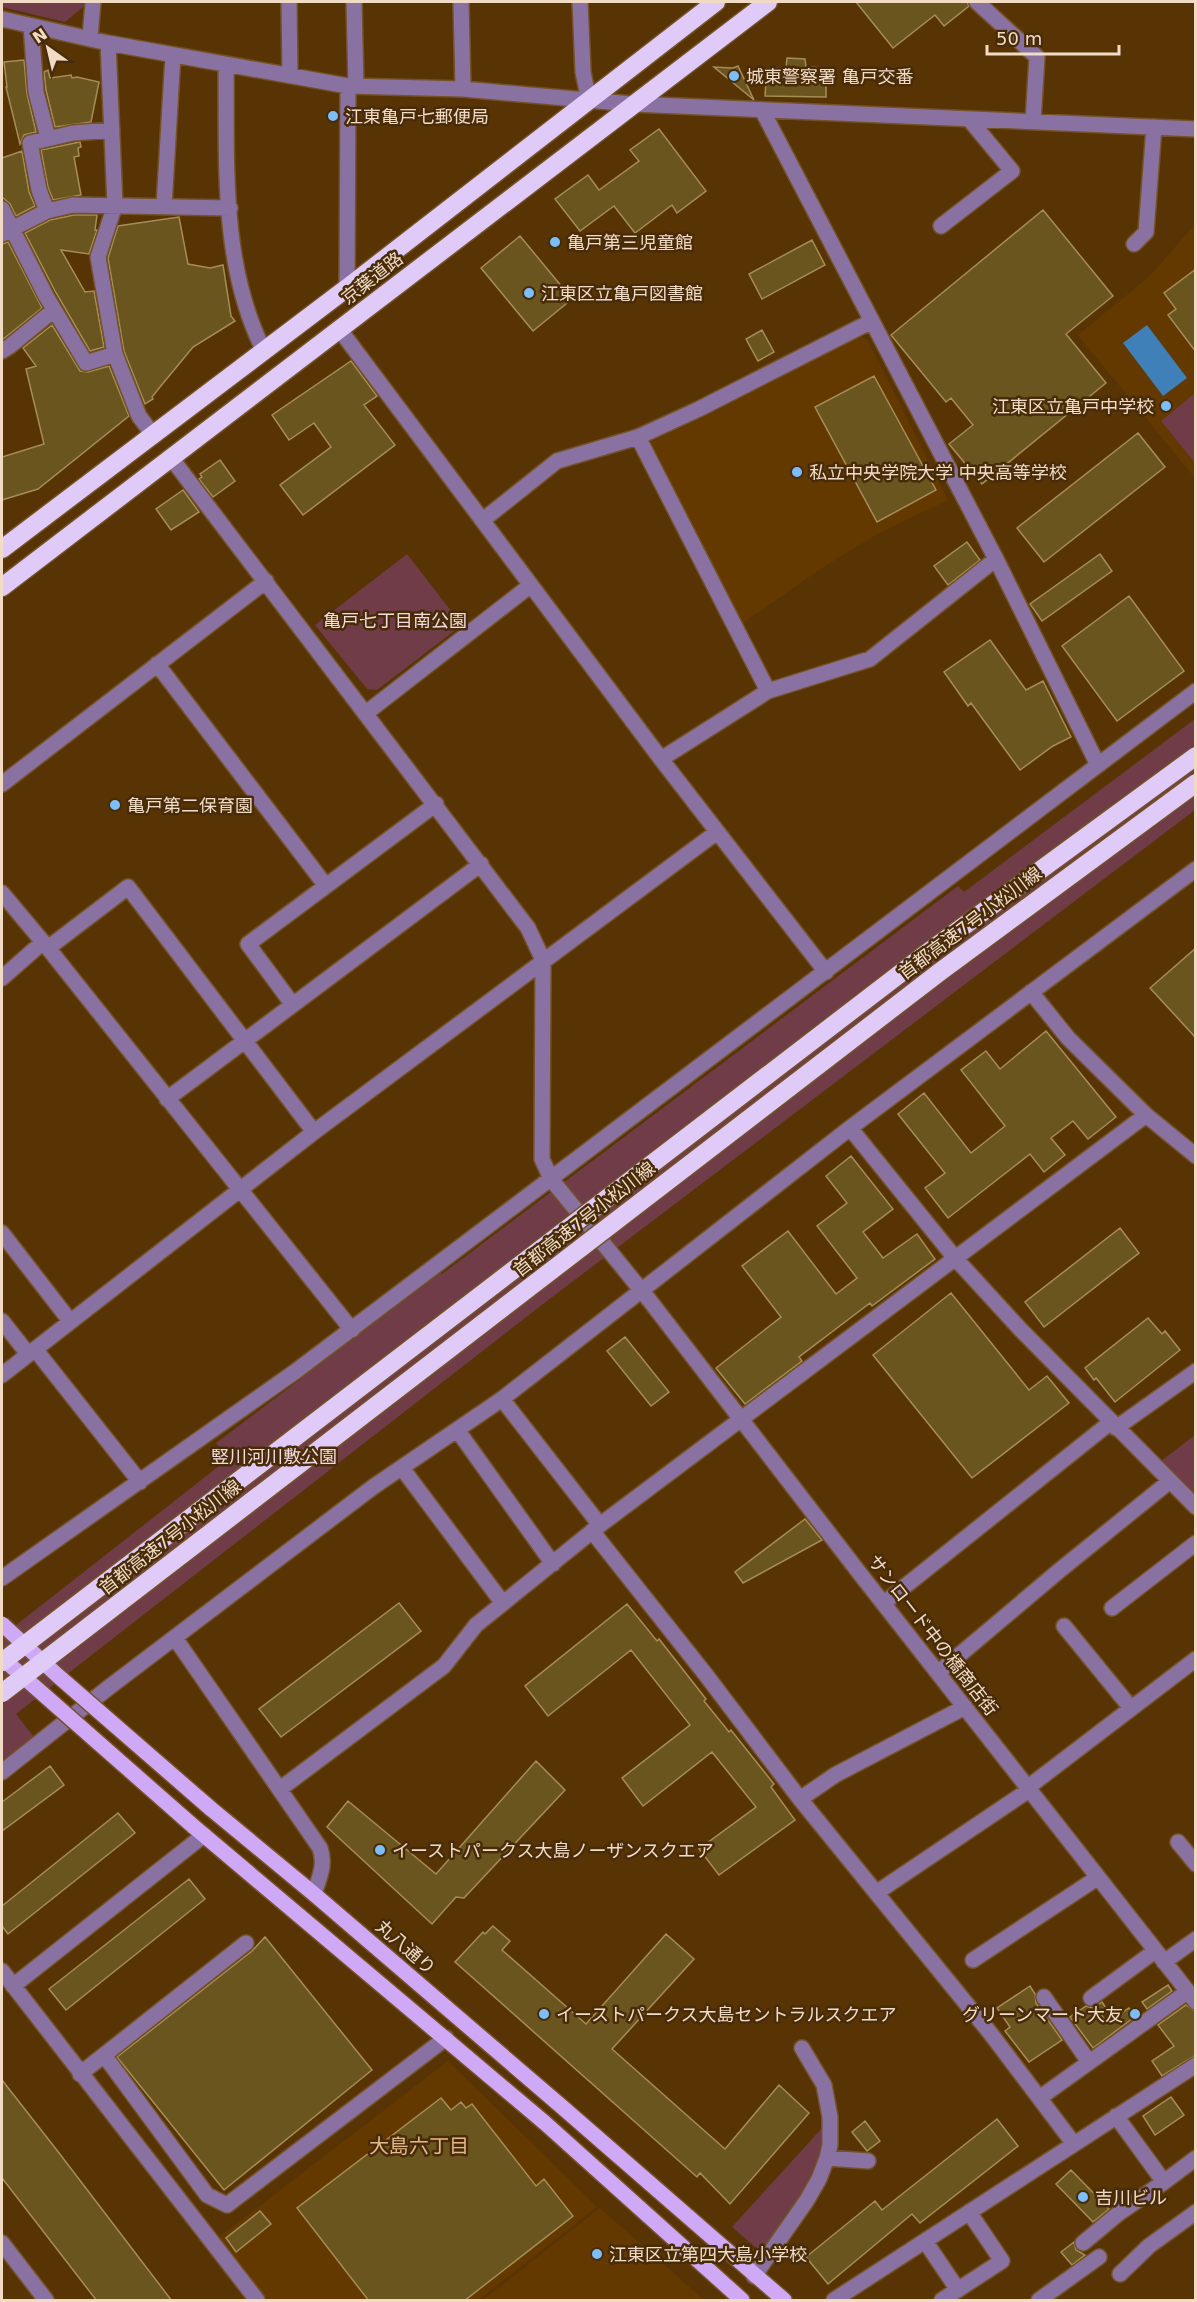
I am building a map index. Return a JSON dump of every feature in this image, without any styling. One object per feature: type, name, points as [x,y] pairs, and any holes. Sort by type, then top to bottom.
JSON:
[{"type":"highway","name":"京葉道路","points":[[2,549],[347,288],[715,2]]},
{"type":"highway","name":"京葉道路","points":[[2,587],[768,2]]},
{"type":"highway","name":"首都高速7号小松川線","points":[[2,1660],[927,953],[1196,756]]},
{"type":"highway","name":"首都高速7号小松川線","points":[[2,1693],[931,978],[1196,783]]},
{"type":"main road","name":"丸八通り","points":[[2,1624],[210,1808],[561,2106],[784,2301]]},
{"type":"main road","points":[[2,1660],[198,1831],[545,2123],[742,2301]]},
{"type":"street","points":[[90,38],[93,2]]},
{"type":"street","points":[[289,2],[290,75]]},
{"type":"street","points":[[347,288],[354,2]]},
{"type":"street","points":[[461,2],[463,89]]},
{"type":"street","points":[[580,2],[582,72],[589,101]]},
{"type":"street","points":[[977,2],[1037,57],[1033,122]]},
{"type":"street","points":[[2,19],[108,43],[352,86],[463,89],[632,104],[1196,129]]},
{"type":"street","points":[[31,26],[36,92],[48,138]]},
{"type":"street","points":[[108,43],[115,205],[98,257],[115,354],[139,416],[154,436]]},
{"type":"street","points":[[164,206],[173,55]]},
{"type":"street","points":[[226,65],[234,263],[252,327],[264,351]]},
{"type":"street","points":[[762,110],[996,559],[1098,765]]},
{"type":"street","points":[[941,226],[1012,171],[969,119]]},
{"type":"street","points":[[1134,244],[1146,232],[1154,127]]},
{"type":"street","points":[[47,211],[39,190],[30,143],[73,133],[112,130]]},
{"type":"street","points":[[5,231],[47,211],[73,205],[230,208]]},
{"type":"street","points":[[2,209],[5,231],[86,363],[115,354]]},
{"type":"street","points":[[2,351],[54,310]]},
{"type":"street","points":[[483,520],[557,461],[638,437],[699,409],[872,321]]},
{"type":"street","points":[[340,330],[661,759],[826,972]]},
{"type":"street","points":[[638,437],[768,691]]},
{"type":"street","points":[[172,459],[481,864],[528,928],[543,960]]},
{"type":"street","points":[[661,759],[768,691],[870,659],[996,559]]},
{"type":"street","points":[[2,784],[266,581]]},
{"type":"street","points":[[366,713],[531,585]]},
{"type":"street","points":[[158,664],[326,886]]},
{"type":"street","points":[[2,1578],[141,1482],[352,1330],[1196,691]]},
{"type":"street","points":[[292,1005],[248,944],[436,804]]},
{"type":"street","points":[[2,1375],[314,1132],[717,832]]},
{"type":"street","points":[[167,1099],[481,864]]},
{"type":"street","points":[[2,1772],[373,1487],[502,1399],[850,1128],[1196,869]]},
{"type":"street","points":[[2,978],[128,887],[314,1132]]},
{"type":"street","points":[[2,893],[352,1330]]},
{"type":"street","name":"サンロード中の橋商店街","points":[[543,960],[542,1160],[552,1179],[742,1418],[1191,1997]]},
{"type":"street","points":[[1031,992],[1068,1038],[1146,1115],[1196,1156]]},
{"type":"street","points":[[280,1789],[444,1666],[477,1625],[502,1602],[596,1528],[1146,1115]]},
{"type":"street","points":[[850,1128],[955,1258],[1114,1425],[1196,1507]]},
{"type":"street","points":[[2,1233],[70,1321]]},
{"type":"street","points":[[2,1321],[141,1482]]},
{"type":"street","points":[[884,1603],[1114,1425],[1196,1371]]},
{"type":"street","points":[[502,1399],[596,1528],[800,1798],[991,2034],[1074,2144]]},
{"type":"street","points":[[458,1431],[553,1564]]},
{"type":"street","points":[[402,1468],[502,1602]]},
{"type":"street","points":[[938,1673],[1170,1481]]},
{"type":"street","points":[[1112,1608],[1196,1543]]},
{"type":"street","points":[[1064,1626],[1131,1708]]},
{"type":"street","points":[[175,1638],[320,1848],[324,1857],[314,1894]]},
{"type":"street","points":[[876,1893],[1028,1789],[1196,1659]]},
{"type":"street","points":[[800,1798],[835,1775],[965,1707]]},
{"type":"street","points":[[13,1986],[198,1831]]},
{"type":"street","points":[[1178,1842],[1196,1864]]},
{"type":"street","points":[[973,1960],[1097,1878]]},
{"type":"street","points":[[1091,1998],[1159,1957],[1196,1939]]},
{"type":"street","points":[[80,2074],[246,1943]]},
{"type":"street","points":[[2,1971],[257,2301]]},
{"type":"street","points":[[1044,1997],[1089,2062]]},
{"type":"street","points":[[1045,2094],[1089,2062],[1191,1997]]},
{"type":"street","points":[[104,2055],[207,2194],[226,2205],[446,2038]]},
{"type":"street","points":[[754,2276],[819,2179],[830,2145],[830,2117],[824,2085],[802,2048]]},
{"type":"street","points":[[834,2301],[1116,2116],[1194,2070]]},
{"type":"street","points":[[1116,2116],[1164,2182]]},
{"type":"street","points":[[827,2158],[868,2161]]},
{"type":"street","points":[[1083,2243],[1119,2213],[1196,2158]]},
{"type":"street","points":[[1120,2274],[1149,2246],[1196,2211]]},
{"type":"street","points":[[942,2301],[1002,2261],[969,2212]]},
{"type":"street","points":[[925,2241],[957,2290]]},
{"type":"street","points":[[2,2244],[46,2301]]},
{"type":"street","points":[[1039,2301],[1099,2258]]},
{"type":"shaded area","name":"江東区立亀戸中学校","points":[[1195,224],[1195,478],[1078,335],[1150,276]]},
{"type":"shaded area","name":"私立中央学院大学 中央高等学校","points":[[860,336],[867,339],[948,500],[879,533],[822,568],[740,625],[646,444],[701,419]]},
{"type":"shaded area","points":[[448,2061],[597,2207],[478,2300],[267,2300],[218,2238]]},
{"type":"shaded area","name":"江東区立第四大島小学校","points":[[600,2208],[704,2300],[483,2300]]},
{"type":"green space","points":[[2,2],[88,3],[65,22],[2,7]]},
{"type":"green space","points":[[1195,393],[1195,463],[1161,421]]},
{"type":"green space","name":"亀戸七丁目南公園","points":[[407,554],[462,625],[377,690],[367,689],[315,625]]},
{"type":"green space","name":"竪川河川敷公園","points":[[1195,719],[1195,810],[543,1304],[16,1714],[34,1737],[2,1763],[2,1636],[228,1459],[216,1443],[958,886],[964,892]]},
{"type":"green space","points":[[1195,1435],[1195,1496],[1161,1461]]},
{"type":"green space","points":[[822,2128],[822,2145],[811,2178],[762,2253],[732,2227]]},
{"type":"water","points":[[1147,325],[1187,378],[1163,396],[1123,343]]},
{"type":"building","points":[[856,2],[967,2],[969,6],[944,26],[935,15],[893,48]]},
{"type":"building","points":[[787,58],[805,59],[806,67],[826,68],[826,97],[765,96],[767,68],[786,68]]},
{"type":"building","points":[[24,60],[27,94],[36,132],[24,135],[20,144],[6,87],[4,62]]},
{"type":"building","points":[[738,66],[754,100],[714,67]]},
{"type":"building","points":[[48,70],[50,78],[71,75],[72,78],[99,82],[91,122],[55,127],[46,90],[44,72]]},
{"type":"building","points":[[659,129],[706,191],[677,213],[672,205],[635,233],[614,206],[580,231],[555,199],[588,175],[599,190],[639,161],[630,150]]},
{"type":"building","points":[[80,142],[79,156],[74,157],[81,195],[53,200],[48,187],[41,150]]},
{"type":"building","points":[[22,151],[29,192],[35,206],[16,216],[10,204],[2,197],[2,158]]},
{"type":"building","points":[[1043,210],[1113,296],[1066,334],[1106,383],[982,484],[949,444],[973,425],[951,398],[946,402],[891,335]]},
{"type":"building","points":[[74,215],[97,215],[95,230],[97,230],[89,254],[61,250],[85,292],[94,291],[104,347],[90,351],[25,233],[50,220]]},
{"type":"building","points":[[179,217],[188,264],[210,268],[223,265],[231,316],[235,321],[193,347],[152,397],[153,399],[145,404],[124,351],[108,258],[118,226]]},
{"type":"building","points":[[520,236],[572,299],[533,331],[481,268]]},
{"type":"building","points":[[812,240],[825,265],[762,299],[749,274]]},
{"type":"building","points":[[8,242],[42,308],[2,340],[2,244]]},
{"type":"building","points":[[1196,269],[1196,352],[1168,315],[1176,309],[1164,293]]},
{"type":"building","points":[[52,325],[80,371],[88,372],[109,366],[129,416],[38,489],[2,500],[2,457],[44,444],[26,369],[36,366],[23,348]]},
{"type":"building","points":[[762,330],[774,352],[758,361],[746,339]]},
{"type":"building","points":[[351,361],[377,396],[364,405],[395,445],[303,515],[280,485],[331,447],[314,423],[289,440],[272,415]]},
{"type":"building","points":[[874,376],[936,490],[877,522],[815,407]]},
{"type":"building","points":[[1138,433],[1165,467],[1044,562],[1017,528]]},
{"type":"building","points":[[220,460],[235,481],[213,497],[199,479],[202,477],[200,474]]},
{"type":"building","points":[[183,490],[199,512],[171,530],[156,509]]},
{"type":"building","points":[[967,542],[980,560],[948,585],[934,566]]},
{"type":"building","points":[[1100,554],[1112,571],[1042,621],[1030,604]]},
{"type":"building","points":[[1129,596],[1184,671],[1117,721],[1062,646]]},
{"type":"building","points":[[990,640],[1026,690],[1043,681],[1071,737],[1053,746],[1020,770],[971,703],[968,706],[944,672]]},
{"type":"building","points":[[1196,948],[1196,1038],[1150,988]]},
{"type":"building","points":[[1046,1031],[1116,1117],[1088,1139],[1073,1121],[1051,1138],[1065,1155],[1044,1172],[1030,1154],[948,1218],[925,1188],[945,1173],[898,1114],[924,1093],[971,1153],[1005,1126],[961,1070],[986,1051],[1000,1069]]},
{"type":"building","points":[[851,1156],[893,1209],[863,1232],[883,1258],[917,1234],[935,1259],[872,1306],[870,1303],[799,1357],[802,1361],[745,1404],[716,1368],[781,1317],[742,1266],[788,1231],[836,1294],[857,1278],[817,1226],[847,1203],[826,1176]]},
{"type":"building","points":[[1120,1228],[1139,1253],[1044,1327],[1025,1302]]},
{"type":"building","points":[[951,1293],[1029,1390],[1047,1376],[1069,1403],[972,1478],[873,1355]]},
{"type":"building","points":[[1148,1318],[1162,1334],[1165,1331],[1180,1350],[1115,1402],[1085,1368]]},
{"type":"building","points":[[625,1337],[669,1392],[651,1406],[607,1351]]},
{"type":"building","points":[[805,1519],[822,1540],[743,1583],[735,1572]]},
{"type":"building","points":[[399,1603],[421,1631],[281,1737],[259,1709]]},
{"type":"building","points":[[627,1604],[657,1641],[659,1639],[706,1699],[704,1701],[729,1732],[731,1730],[774,1784],[771,1787],[795,1820],[719,1875],[699,1849],[756,1807],[712,1752],[643,1806],[622,1778],[690,1725],[631,1650],[548,1716],[525,1686]]},
{"type":"building","name":"イーストパークス大島ノーザンスクエア","points":[[536,1761],[565,1790],[464,1898],[456,1897],[432,1924],[327,1827],[348,1801],[436,1874]]},
{"type":"building","points":[[50,1766],[64,1785],[2,1831],[2,1802]]},
{"type":"building","points":[[118,1813],[135,1833],[8,1934],[2,1926],[2,1906]]},
{"type":"building","points":[[189,1879],[205,1899],[66,2010],[49,1989]]},
{"type":"building","points":[[493,1926],[510,1941],[502,1950],[586,2024],[666,1934],[694,1959],[612,2049],[725,2149],[779,2085],[809,2113],[730,2204],[700,2173],[697,2177],[455,1962],[483,1932],[485,1934]]},
{"type":"building","points":[[265,1937],[372,2070],[224,2190],[117,2057],[252,1951]]},
{"type":"building","points":[[1168,1985],[1172,1991],[1147,2009],[1142,2002]]},
{"type":"building","points":[[1030,1986],[1035,1994],[1036,2003],[1062,2040],[1029,2062],[1005,2031],[1010,2027],[997,2008]]},
{"type":"building","points":[[1102,2002],[1106,2008],[1100,2013],[1107,2023],[1129,2008],[1136,2016],[1093,2048],[1070,2017],[1086,2006],[1093,2008]]},
{"type":"building","points":[[1186,2005],[1196,2012],[1196,2055],[1162,2076],[1152,2061],[1174,2046],[1158,2025]]},
{"type":"building","points":[[2,2080],[172,2301],[97,2301],[2,2178]]},
{"type":"building","points":[[1171,2097],[1184,2115],[1155,2135],[1143,2116]]},
{"type":"building","points":[[441,2098],[451,2110],[461,2102],[466,2108],[472,2104],[536,2186],[544,2179],[573,2216],[464,2301],[369,2301],[297,2208]]},
{"type":"building","points":[[997,2119],[1018,2146],[920,2223],[912,2214],[828,2284],[806,2257],[875,2201],[882,2210]]},
{"type":"building","points":[[865,2121],[880,2141],[867,2151],[852,2132]]},
{"type":"building","name":"吉川ビル","points":[[1071,2170],[1109,2209],[1093,2222],[1056,2184]]},
{"type":"building","points":[[260,2211],[271,2224],[236,2252],[226,2238]]},
{"type":"building","points":[[1074,2242],[1076,2250],[1085,2255],[1072,2265],[1061,2252]]},
{"type":"place","name":"城東警察署 亀戸交番","points":[[734,76]]},
{"type":"place","name":"江東亀戸七郵便局","points":[[333,116]]},
{"type":"place","name":"亀戸第三児童館","points":[[555,242]]},
{"type":"place","name":"江東区立亀戸図書館","points":[[529,293]]},
{"type":"place","name":"江東区立亀戸中学校","points":[[1166,406]]},
{"type":"place","name":"私立中央学院大学 中央高等学校","points":[[797,472]]},
{"type":"place","name":"亀戸第二保育園","points":[[115,805]]},
{"type":"place","name":"イーストパークス大島ノーザンスクエア","points":[[380,1850]]},
{"type":"place","name":"イーストパークス大島セントラルスクエア","points":[[544,2014]]},
{"type":"place","name":"グリーンマート大友","points":[[1135,2014]]},
{"type":"place","name":"吉川ビル","points":[[1083,2197]]},
{"type":"place","name":"江東区立第四大島小学校","points":[[597,2254]]},
{"type":"district","name":"大島六丁目","points":[[419,2146]]}]
